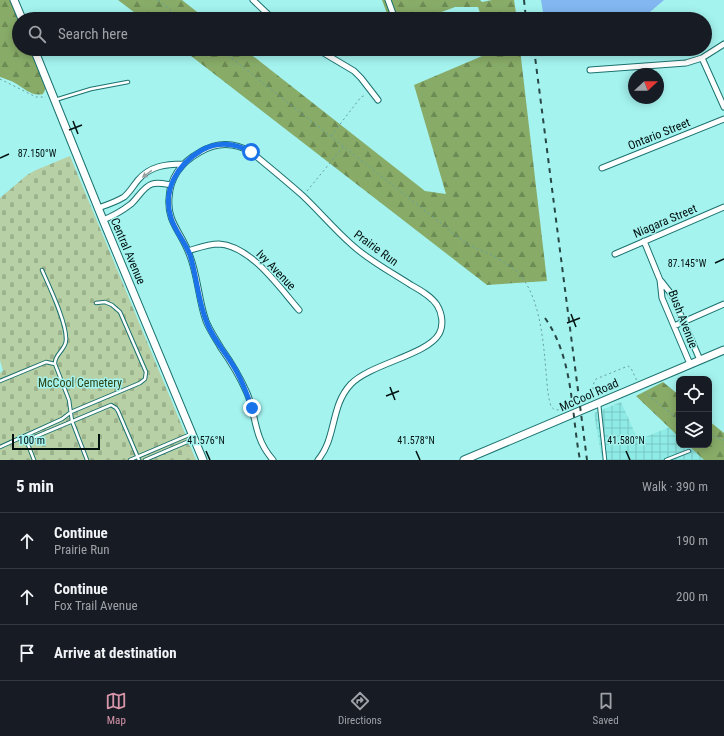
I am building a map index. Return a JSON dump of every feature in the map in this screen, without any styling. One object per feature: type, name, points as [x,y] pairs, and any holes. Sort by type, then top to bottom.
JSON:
[{"type":"street","points":[[14,0],[19,12]]},
{"type":"street","points":[[254,0],[266,12]]},
{"type":"street","points":[[388,0],[392,12]]},
{"type":"street","points":[[712,52],[724,44]]},
{"type":"street","name":"Central Avenue","points":[[37,56],[202,460]]},
{"type":"street","points":[[328,56],[354,71],[378,100]]},
{"type":"street","points":[[590,70],[686,63],[705,56]]},
{"type":"street","points":[[702,58],[724,107]]},
{"type":"street","name":"Ontario Street","points":[[602,168],[724,119]]},
{"type":"street","name":"Prairie Run","points":[[273,460],[264,449],[247,393],[240,378],[206,321],[187,249],[171,218],[168,197],[171,185],[177,172],[183,164],[193,156],[215,145],[233,145],[242,147],[251,152],[303,196],[365,256],[426,295],[437,304],[442,316],[442,325],[439,334],[430,342],[420,349],[360,376],[350,384],[341,396],[330,441],[318,460]]},
{"type":"street","points":[[98,208],[115,202],[124,196],[139,179],[148,172],[160,166],[183,164]]},
{"type":"street","points":[[103,220],[127,206],[148,187],[158,183],[171,185]]},
{"type":"street","name":"Niagara Street","points":[[615,254],[724,207]]},
{"type":"street","name":"Bush Avenue","points":[[644,241],[660,280],[662,298],[690,364]]},
{"type":"street","name":"Ivy Avenue","points":[[187,249],[212,244],[224,245],[238,249],[255,261],[300,310]]},
{"type":"street","name":"Bush Avenue","points":[[660,280],[672,295],[700,360]]},
{"type":"street","points":[[674,326],[724,304]]},
{"type":"street","name":"McCool Road","points":[[464,460],[724,350]]},
{"type":"lane","points":[[53,98],[128,82]]},
{"type":"lane","points":[[42,270],[63,321],[66,334],[66,342],[55,358],[55,364],[69,400],[72,421],[87,460]]},
{"type":"lane","points":[[0,447],[62,419],[71,412],[140,383],[147,377],[120,312],[112,305],[105,302],[96,302]]},
{"type":"lane","points":[[0,381],[46,362],[55,364]]},
{"type":"lane","points":[[599,403],[605,460]]},
{"type":"lane","points":[[34,460],[28,446],[28,440],[32,437],[109,406],[114,406],[118,411],[139,458]]},
{"type":"lane","points":[[130,460],[139,458],[193,436]]},
{"type":"lane","points":[[144,460],[193,436]]},
{"type":"lane","points":[[666,460],[672,459],[689,451]]},
{"type":"path","points":[[158,0],[173,12]]},
{"type":"path","points":[[229,56],[467,244],[495,256],[520,275],[533,296],[539,316],[548,393],[550,406],[552,409],[562,409],[591,397],[593,392],[593,382],[596,379],[628,366],[631,368],[639,385],[645,393],[676,418]]},
{"type":"path","points":[[0,79],[36,97],[53,98]]},
{"type":"path","points":[[331,137],[361,97],[372,93]]},
{"type":"path","points":[[303,196],[343,146]]},
{"type":"path","points":[[712,435],[724,440]]},
{"type":"shaded area","points":[[541,0],[664,0],[650,12],[543,12]]},
{"type":"shaded area","points":[[621,402],[638,440],[670,427],[676,433],[676,448],[691,448],[704,460],[602,460],[594,413]]},
{"type":"green space","points":[[0,0],[10,0],[15,12],[12,12],[12,56],[33,56],[46,88],[43,94],[39,95],[28,92],[13,82],[0,77]]},
{"type":"green space","points":[[118,0],[182,0],[197,12],[134,12]]},
{"type":"green space","points":[[382,0],[480,0],[482,2],[492,0],[514,0],[516,12],[480,12],[478,7],[455,7],[442,12],[386,12]]},
{"type":"green space","points":[[191,56],[253,56],[425,191],[446,194],[414,85],[482,56],[521,56],[547,281],[487,285]]},
{"type":"green space","name":"McCool Cemetery","points":[[70,156],[196,460],[0,460],[0,373],[3,371],[0,360],[0,198],[27,175]]},
{"type":"green space","points":[[663,382],[676,393],[676,434],[636,396]]},
{"type":"green space","points":[[712,423],[724,433],[724,460],[704,460],[691,448],[712,448]]},
{"type":"railway","points":[[524,0],[525,12]]},
{"type":"railway","points":[[535,56],[587,460]]},
{"type":"railway","points":[[545,318],[554,334],[566,369],[570,387],[580,460]]},
{"type":"route","points":[[251,152],[242,147],[224,144],[215,145],[204,149],[183,164],[172,180],[168,197],[171,218],[192,261],[206,321],[240,378],[252,408]]}]
